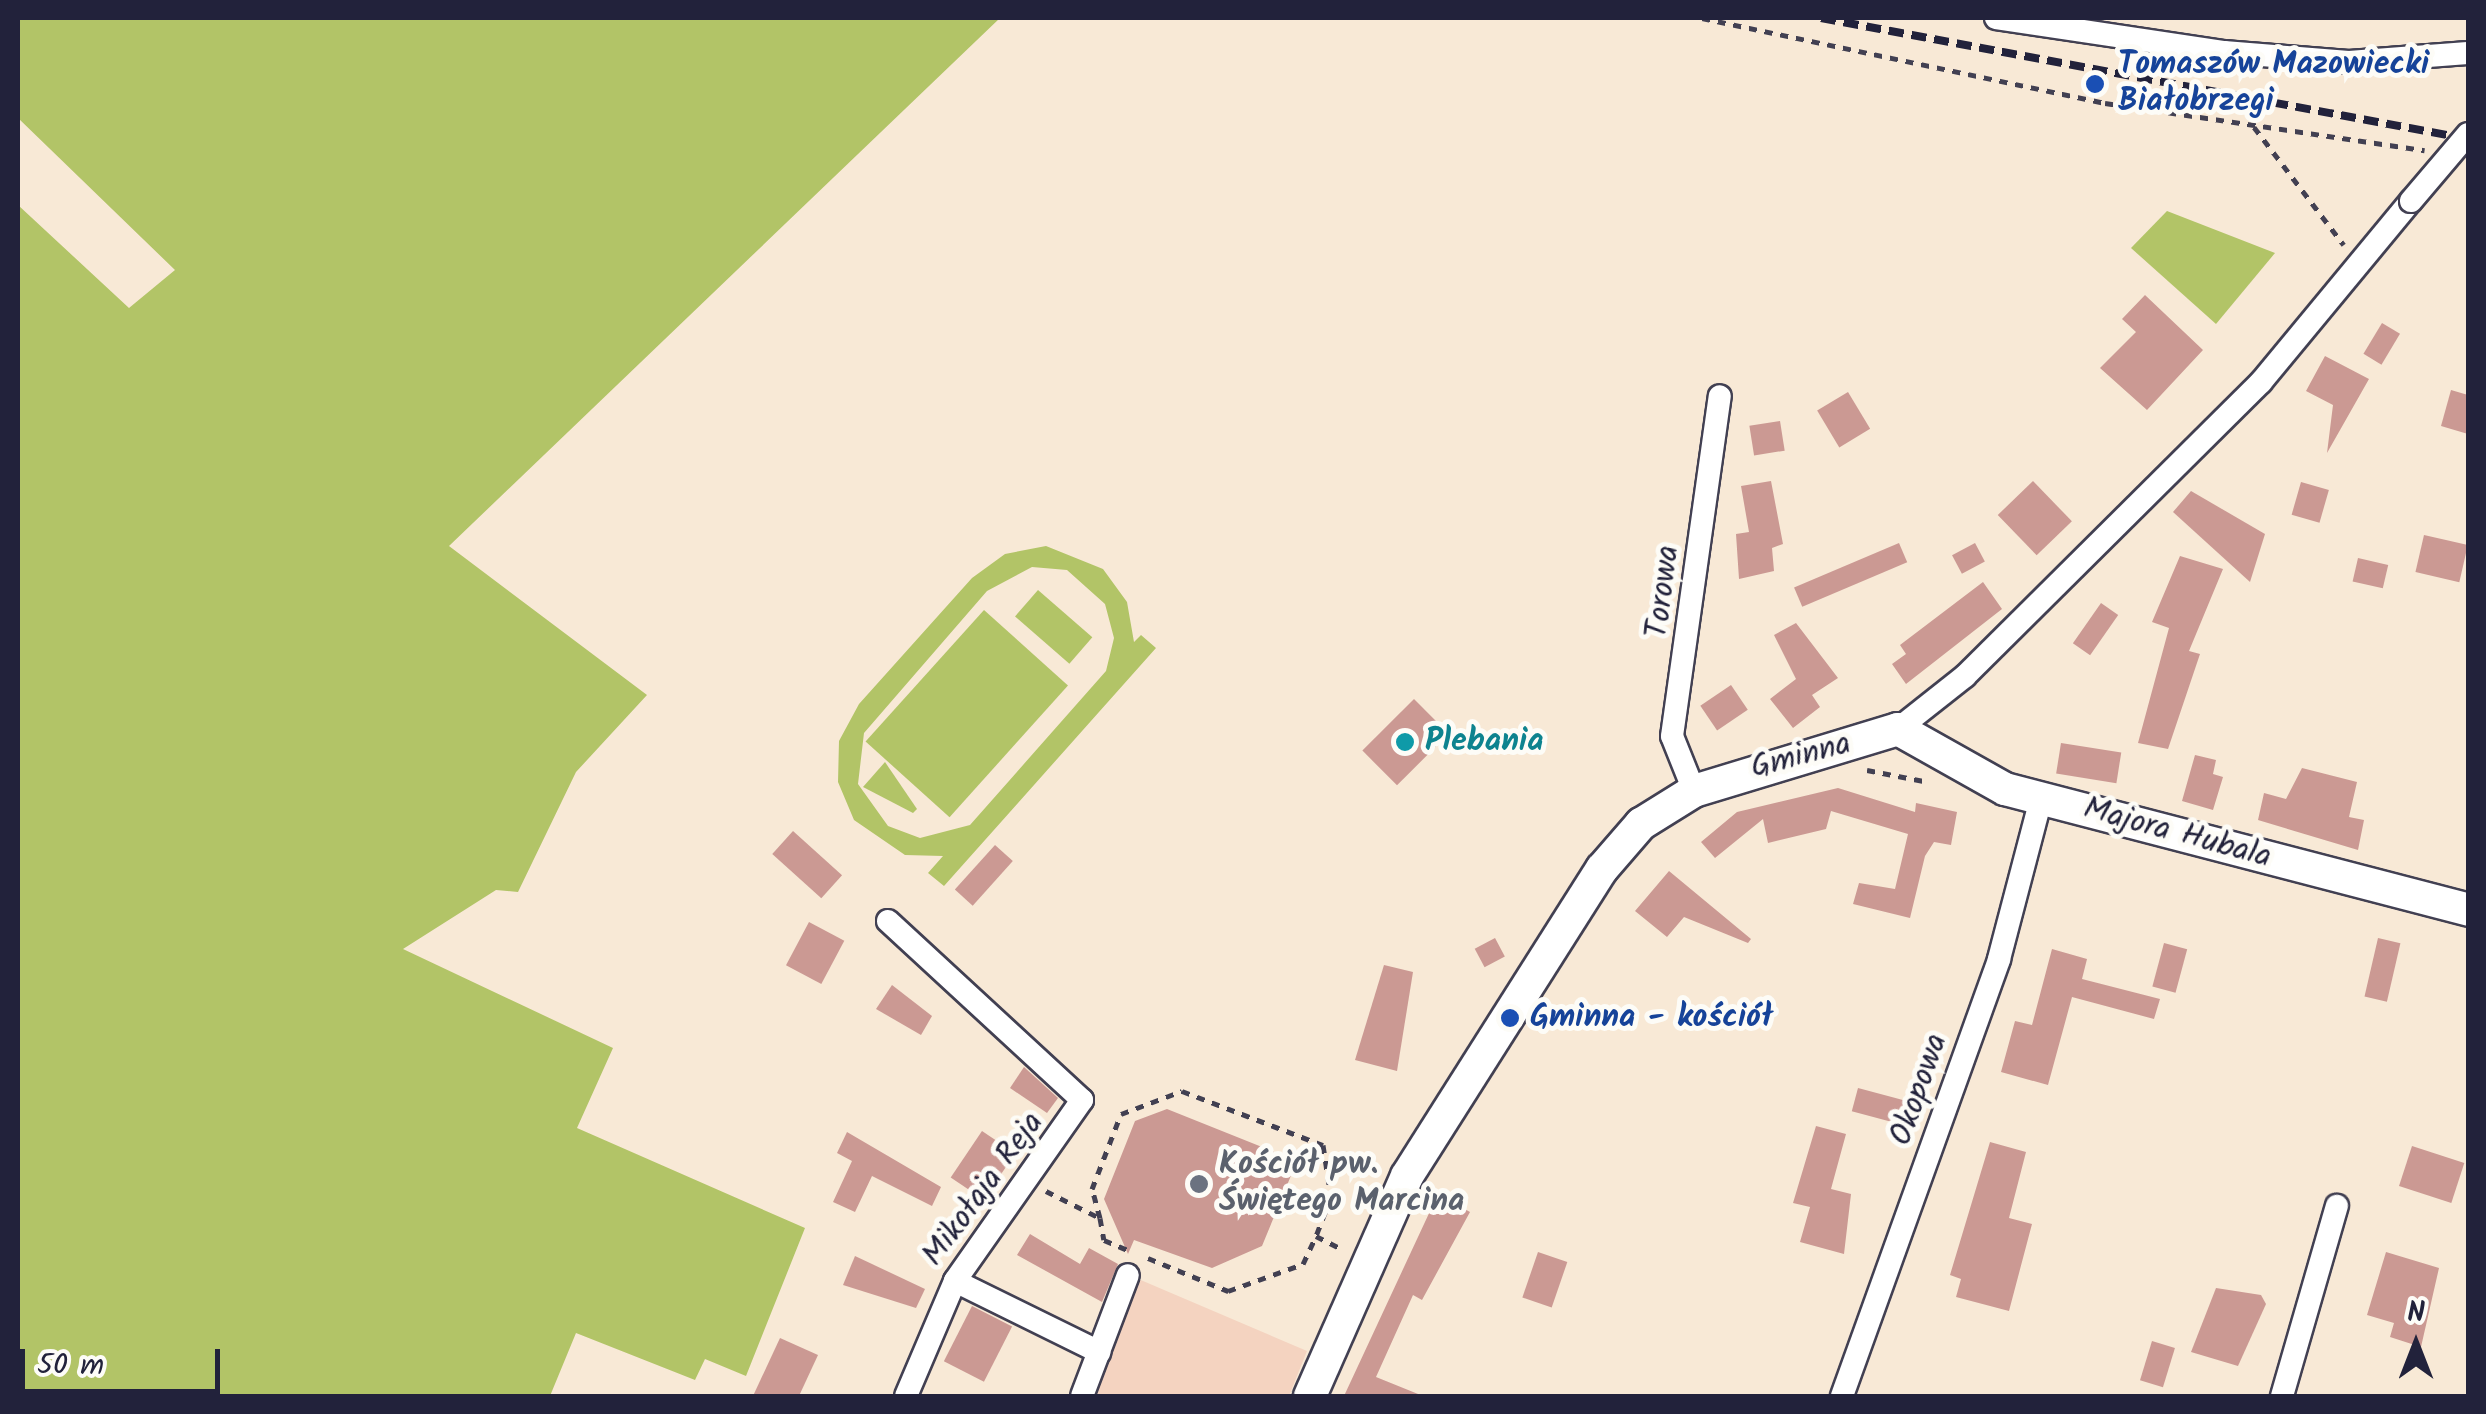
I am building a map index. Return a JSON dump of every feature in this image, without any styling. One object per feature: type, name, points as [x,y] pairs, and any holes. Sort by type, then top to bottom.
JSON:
[{"type":"street","points":[[1996,18],[2224,52],[2349,62],[2468,53]]},
{"type":"street","name":"Gminna","points":[[1310,1396],[1407,1176],[1602,869],[1641,824],[1694,791],[1898,729],[1965,676],[2261,382],[2468,134]]},
{"type":"street","name":"Torowa","points":[[1694,791],[1672,736],[1720,396]]},
{"type":"street","name":"Majora Hubala","points":[[1898,729],[1971,776],[2040,799],[2468,910]]},
{"type":"street","name":"Okopowa","points":[[1842,1396],[2000,959],[2040,799]]},
{"type":"street","name":"Mikołaja Reja","points":[[888,921],[1082,1100],[955,1281],[906,1396]]},
{"type":"street","points":[[2282,1396],[2337,1206]]},
{"type":"street","points":[[1082,1396],[1128,1275]]},
{"type":"street","points":[[955,1281],[1099,1352]]},
{"type":"path","points":[[1702,18],[1916,58],[1947,73],[2438,152]]},
{"type":"path","points":[[2252,124],[2335,238]]},
{"type":"path","points":[[1845,770],[1934,784]]},
{"type":"path","points":[[1182,1091],[1323,1145],[1330,1197],[1316,1236],[1303,1264],[1228,1292],[1104,1240],[1092,1189],[1121,1114],[1182,1091]]},
{"type":"path","points":[[1047,1192],[1100,1218]]},
{"type":"path","points":[[1316,1236],[1353,1250]]},
{"type":"shaded area","points":[[1136,1278],[1307,1351],[1289,1396],[1091,1396]]},
{"type":"green space","points":[[18,18],[1000,18],[449,546],[647,695],[576,772],[518,892],[496,890],[403,949],[613,1048],[577,1128],[805,1228],[746,1376],[705,1359],[695,1380],[576,1333],[550,1396],[18,1396],[18,205],[129,308],[175,270],[18,118]]},
{"type":"green space","points":[[2167,211],[2275,253],[2216,324],[2131,248]]},
{"type":"green space","points":[[1046,546],[1103,569],[1127,602],[1134,642],[1141,635],[1156,648],[944,886],[928,873],[943,856],[905,855],[854,820],[838,782],[839,741],[859,704],[972,578],[1005,554]],"holes":[[[1032,567],[1067,570],[1105,604],[1114,638],[1106,671],[970,825],[920,838],[888,826],[858,784],[864,733],[987,591]]]},
{"type":"green space","points":[[1038,590],[1092,637],[1069,664],[1015,616]]},
{"type":"green space","points":[[984,610],[1068,686],[950,817],[866,742]]},
{"type":"green space","points":[[885,762],[917,809],[913,813],[863,787]]},
{"type":"building","points":[[2145,295],[2203,350],[2147,410],[2100,368],[2136,332],[2122,319]]},
{"type":"building","points":[[2382,323],[2400,334],[2381,365],[2363,354]]},
{"type":"building","points":[[2325,356],[2369,379],[2327,453],[2333,405],[2306,391]]},
{"type":"building","points":[[2451,390],[2468,395],[2468,434],[2441,426]]},
{"type":"building","points":[[1848,392],[1870,429],[1839,447],[1817,411]]},
{"type":"building","points":[[1780,421],[1785,451],[1754,455],[1749,426]]},
{"type":"building","points":[[1771,481],[1783,544],[1772,548],[1774,571],[1739,579],[1736,534],[1749,532],[1741,486]]},
{"type":"building","points":[[2033,481],[2072,521],[2037,555],[1998,515]]},
{"type":"building","points":[[2301,482],[2329,490],[2320,523],[2292,515]]},
{"type":"building","points":[[2191,491],[2265,534],[2250,582],[2173,512]]},
{"type":"building","points":[[2424,535],[2468,545],[2459,582],[2415,572]]},
{"type":"building","points":[[1899,543],[1907,562],[1802,607],[1794,588]]},
{"type":"building","points":[[1975,543],[1985,562],[1962,574],[1952,555]]},
{"type":"building","points":[[2180,556],[2223,569],[2189,651],[2200,654],[2168,749],[2138,743],[2169,628],[2152,622]]},
{"type":"building","points":[[2358,558],[2388,565],[2383,588],[2353,581]]},
{"type":"building","points":[[1983,582],[2002,609],[1906,684],[1892,664],[1906,654],[1900,645]]},
{"type":"building","points":[[2101,603],[2118,615],[2090,655],[2073,643]]},
{"type":"building","points":[[1796,623],[1838,678],[1812,695],[1820,707],[1793,728],[1770,699],[1796,679],[1774,635]]},
{"type":"building","points":[[1731,685],[1748,710],[1717,731],[1700,706]]},
{"type":"building","name":"Plebania","points":[[1414,699],[1449,734],[1397,785],[1362,751]]},
{"type":"building","points":[[2061,743],[2121,753],[2116,783],[2056,774]]},
{"type":"building","points":[[2195,755],[2216,760],[2213,774],[2223,777],[2213,810],[2182,801]]},
{"type":"building","points":[[2302,768],[2357,782],[2349,817],[2364,820],[2358,850],[2258,820],[2264,793],[2286,799]]},
{"type":"building","points":[[1838,788],[1915,812],[1916,803],[1957,812],[1951,845],[1934,842],[1925,856],[1910,918],[1853,904],[1859,883],[1895,889],[1908,834],[1831,811],[1826,829],[1768,843],[1763,819],[1715,858],[1701,842],[1737,812]]},
{"type":"building","points":[[793,831],[842,875],[821,898],[772,854]]},
{"type":"building","points":[[995,845],[1013,861],[973,906],[955,890]]},
{"type":"building","points":[[1669,871],[1751,939],[1748,943],[1684,917],[1667,937],[1635,911]]},
{"type":"building","points":[[809,922],[844,941],[821,984],[786,965]]},
{"type":"building","points":[[1495,938],[1505,957],[1485,967],[1475,949]]},
{"type":"building","points":[[2378,938],[2400,943],[2387,1002],[2365,996]]},
{"type":"building","points":[[2164,943],[2187,949],[2176,993],[2152,986]]},
{"type":"building","points":[[2052,949],[2087,959],[2082,979],[2160,999],[2154,1019],[2072,997],[2048,1085],[2001,1072],[2015,1021],[2032,1025]]},
{"type":"building","points":[[1384,965],[1413,972],[1397,1071],[1355,1060]]},
{"type":"building","points":[[892,985],[932,1016],[921,1035],[876,1009]]},
{"type":"building","points":[[1024,1067],[1058,1098],[1047,1113],[1010,1088]]},
{"type":"building","points":[[1858,1088],[1917,1104],[1911,1127],[1852,1111]]},
{"type":"building","name":"Kościół pw. Świętego Marcina","points":[[1167,1109],[1297,1161],[1262,1246],[1212,1268],[1134,1240],[1128,1254],[1104,1199],[1135,1121]]},
{"type":"building","points":[[1816,1126],[1846,1134],[1831,1189],[1851,1194],[1844,1254],[1800,1242],[1810,1207],[1793,1203]]},
{"type":"building","points":[[982,1131],[1015,1153],[984,1200],[951,1177]]},
{"type":"building","points":[[847,1132],[941,1187],[932,1206],[872,1176],[855,1212],[833,1202],[852,1161],[837,1153]]},
{"type":"building","points":[[1990,1142],[2026,1152],[2009,1218],[2032,1224],[2009,1311],[1956,1297],[1961,1279],[1950,1275]]},
{"type":"building","points":[[2412,1146],[2464,1163],[2451,1203],[2399,1186]]},
{"type":"building","points":[[1438,1194],[1470,1212],[1422,1300],[1413,1295],[1376,1377],[1423,1396],[1344,1396]]},
{"type":"building","points":[[1030,1234],[1080,1264],[1089,1248],[1118,1264],[1102,1302],[1017,1255]]},
{"type":"building","points":[[1538,1252],[1567,1262],[1552,1307],[1522,1297]]},
{"type":"building","points":[[2386,1252],[2439,1268],[2421,1347],[2390,1337],[2394,1323],[2367,1315]]},
{"type":"building","points":[[855,1256],[925,1289],[916,1308],[843,1285]]},
{"type":"building","points":[[2216,1288],[2261,1295],[2266,1304],[2238,1366],[2191,1352]]},
{"type":"building","points":[[972,1306],[1012,1326],[984,1382],[944,1361]]},
{"type":"building","points":[[780,1338],[818,1355],[799,1396],[753,1396]]},
{"type":"building","points":[[2152,1341],[2175,1348],[2163,1387],[2140,1380]]},
{"type":"railway","points":[[1821,18],[2468,139]]},
{"type":"place","name":"Tomaszów Mazowiecki Białobrzegi","points":[[2095,84]]},
{"type":"place","name":"Plebania","points":[[1405,742]]},
{"type":"place","name":"Gminna - kościół","points":[[1510,1018]]},
{"type":"place","name":"Kościół pw. Świętego Marcina","points":[[1199,1184]]}]
